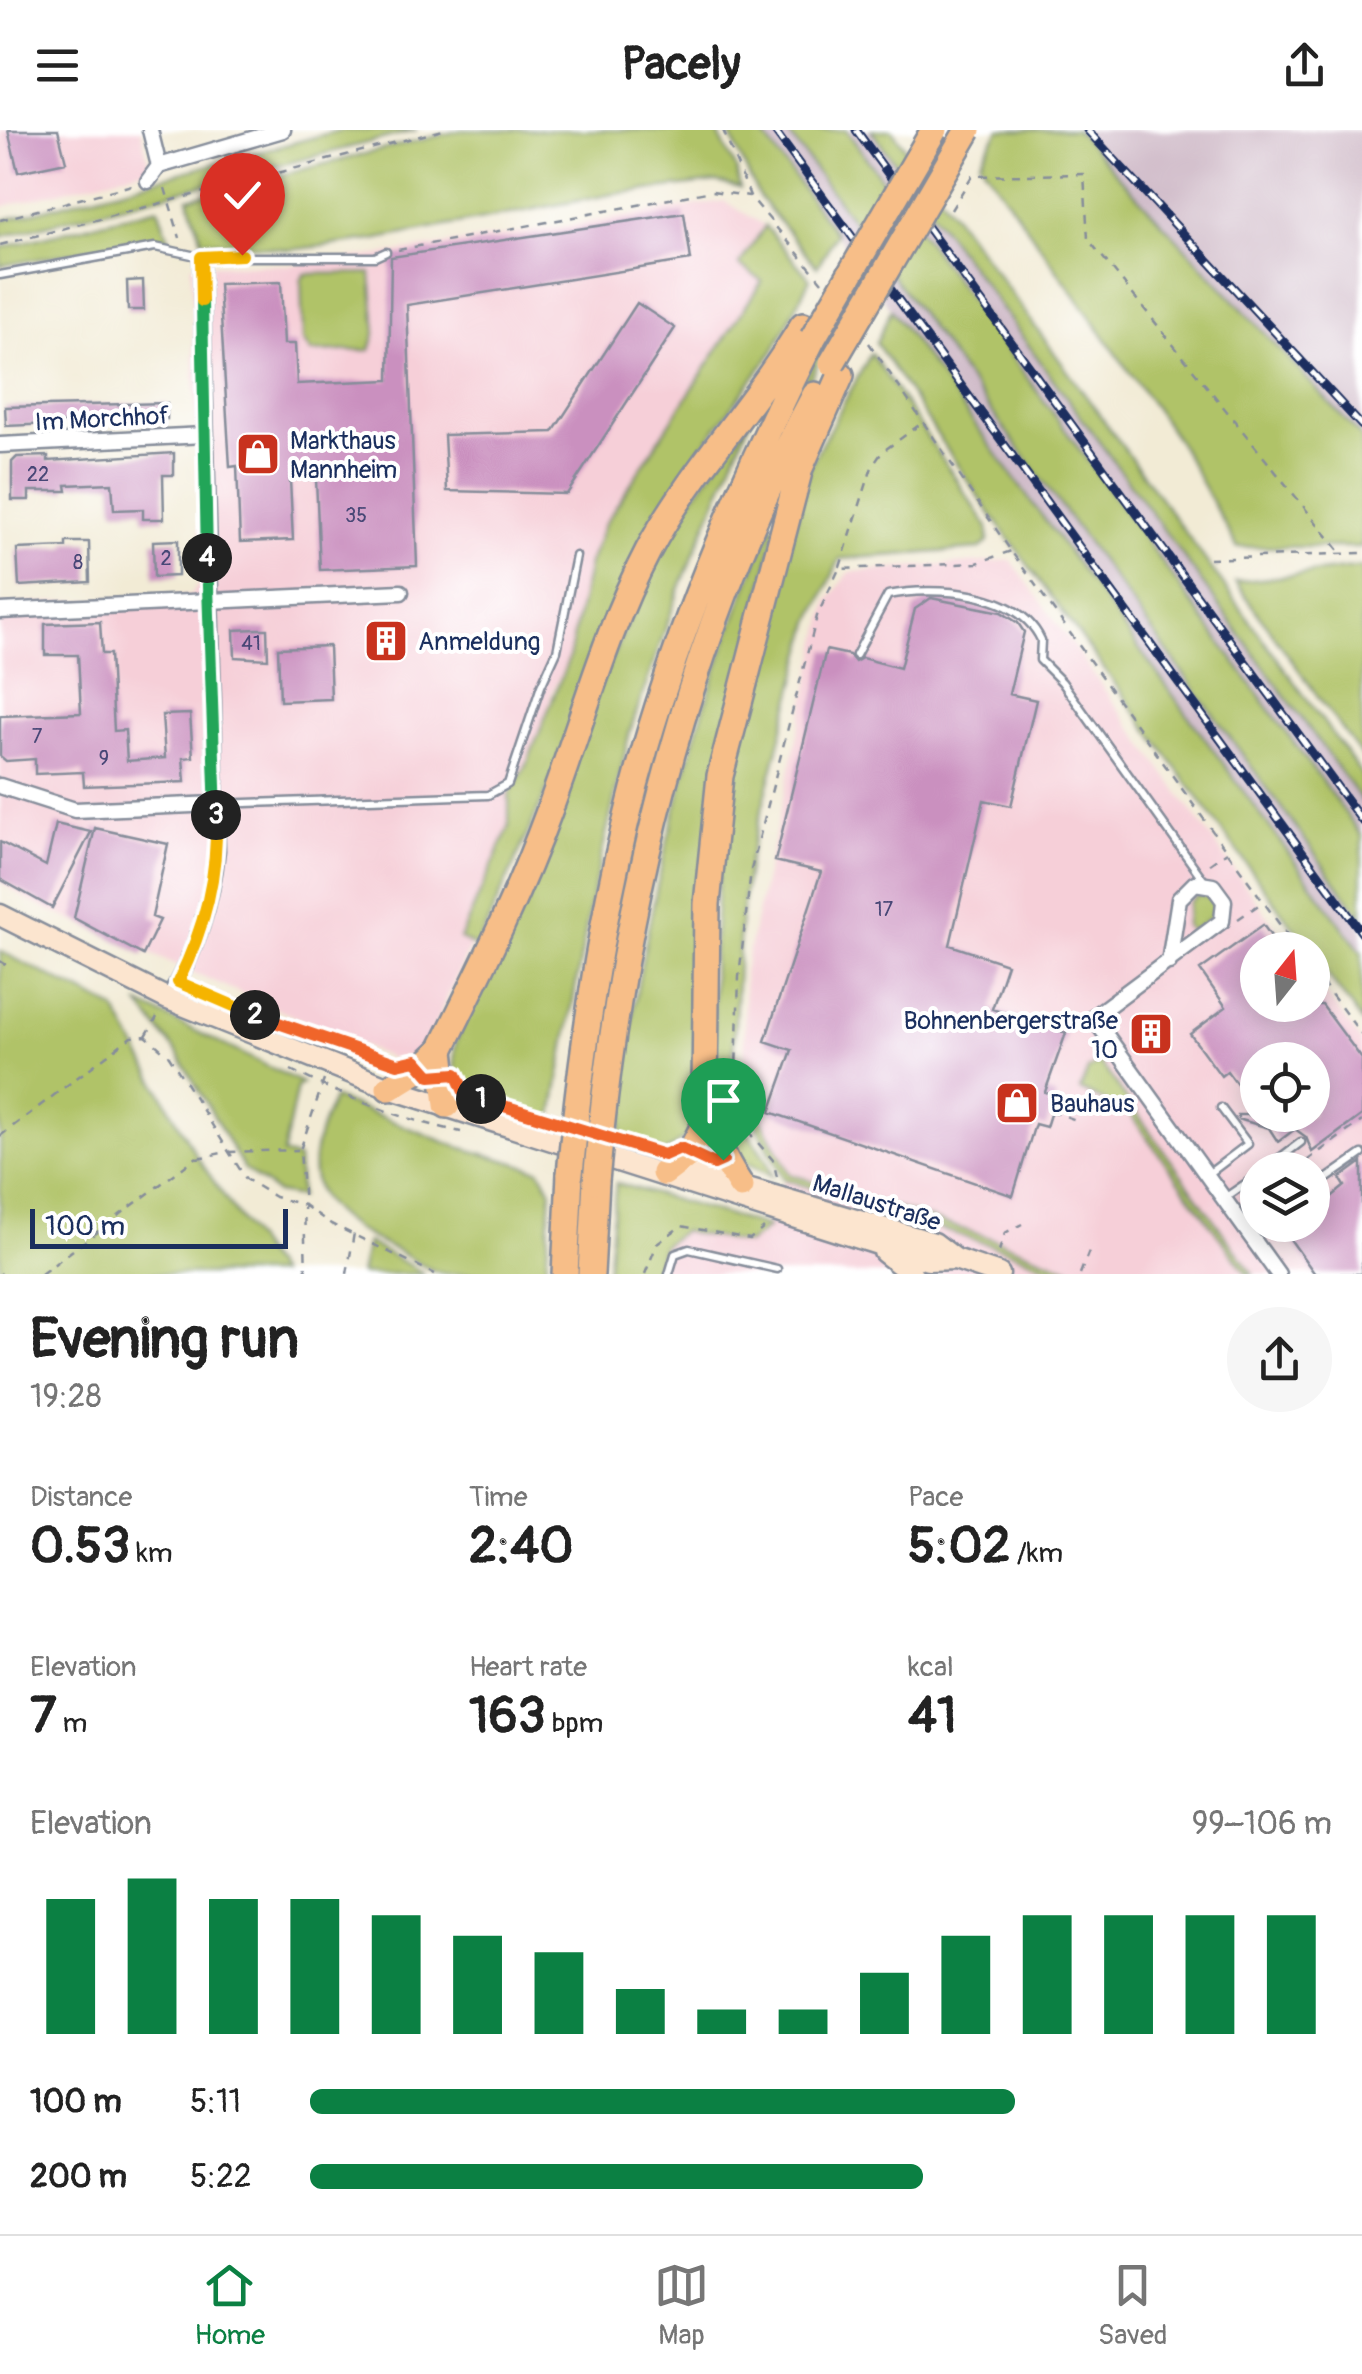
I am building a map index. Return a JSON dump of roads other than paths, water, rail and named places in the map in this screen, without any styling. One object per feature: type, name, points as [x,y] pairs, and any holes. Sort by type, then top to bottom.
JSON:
[{"type":"highway","points":[[388,1088],[432,1059],[523,880],[601,656],[648,550],[678,501],[808,332],[934,130]]},
{"type":"highway","points":[[590,1274],[601,1130],[633,913],[685,712],[756,519],[968,130]]},
{"type":"highway","points":[[564,1274],[575,1123],[602,932],[662,694],[808,332]]},
{"type":"highway","points":[[752,1180],[723,1160],[708,1118],[706,904],[720,776],[800,468],[837,369]]},
{"type":"highway","points":[[432,1059],[447,1105]]},
{"type":"highway","points":[[664,1172],[689,1154],[708,1118]]},
{"type":"main road","name":"Mallaustraße","points":[[0,915],[164,1006],[388,1088],[664,1172],[700,1190],[928,1260],[988,1272]]},
{"type":"main road","name":"Mallaustraße","points":[[664,1172],[752,1180],[934,1243],[952,1266]]},
{"type":"main road","points":[[871,1241],[912,1274]]},
{"type":"street","points":[[150,130],[158,166]]},
{"type":"street","points":[[148,181],[158,166],[234,136],[283,130]]},
{"type":"street","name":"Im Morchhof","points":[[164,1006],[195,948],[210,901],[218,850],[201,257]]},
{"type":"street","name":"Im Morchhof","points":[[0,446],[205,435]]},
{"type":"street","points":[[0,610],[401,592]]},
{"type":"street","points":[[0,786],[76,810],[216,804]]},
{"type":"street","points":[[1168,962],[1181,895],[1203,877],[1223,896],[1222,920],[1168,962],[1093,1017],[1240,1213]]},
{"type":"street","points":[[1263,1242],[1278,1274]]},
{"type":"lane","points":[[0,275],[119,250],[155,247],[201,257],[375,257],[386,252]]},
{"type":"lane","points":[[216,804],[488,795],[508,784],[540,686],[557,651],[576,556]]},
{"type":"lane","points":[[856,656],[888,595],[932,589],[1020,613],[1041,640],[1040,660],[1062,682],[1203,877]]},
{"type":"lane","points":[[1207,1174],[1248,1144],[1222,1108]]},
{"type":"lane","points":[[1288,1152],[1301,1142]]},
{"type":"lane","points":[[1330,1176],[1362,1154]]},
{"type":"lane","points":[[1225,1198],[1240,1187]]},
{"type":"lane","points":[[669,1274],[675,1254],[689,1249],[777,1268]]},
{"type":"railway","points":[[774,130],[1362,933]]},
{"type":"railway","points":[[856,130],[1362,821]]},
{"type":"railway","points":[[1087,130],[1362,426]]},
{"type":"place","name":"Markthaus Mannheim","points":[[258,454]]},
{"type":"place","name":"Anmeldung","points":[[386,641]]},
{"type":"place","name":"Bohnenbergerstraße 10","points":[[1151,1034]]},
{"type":"place","name":"Bauhaus","points":[[1017,1103]]}]
